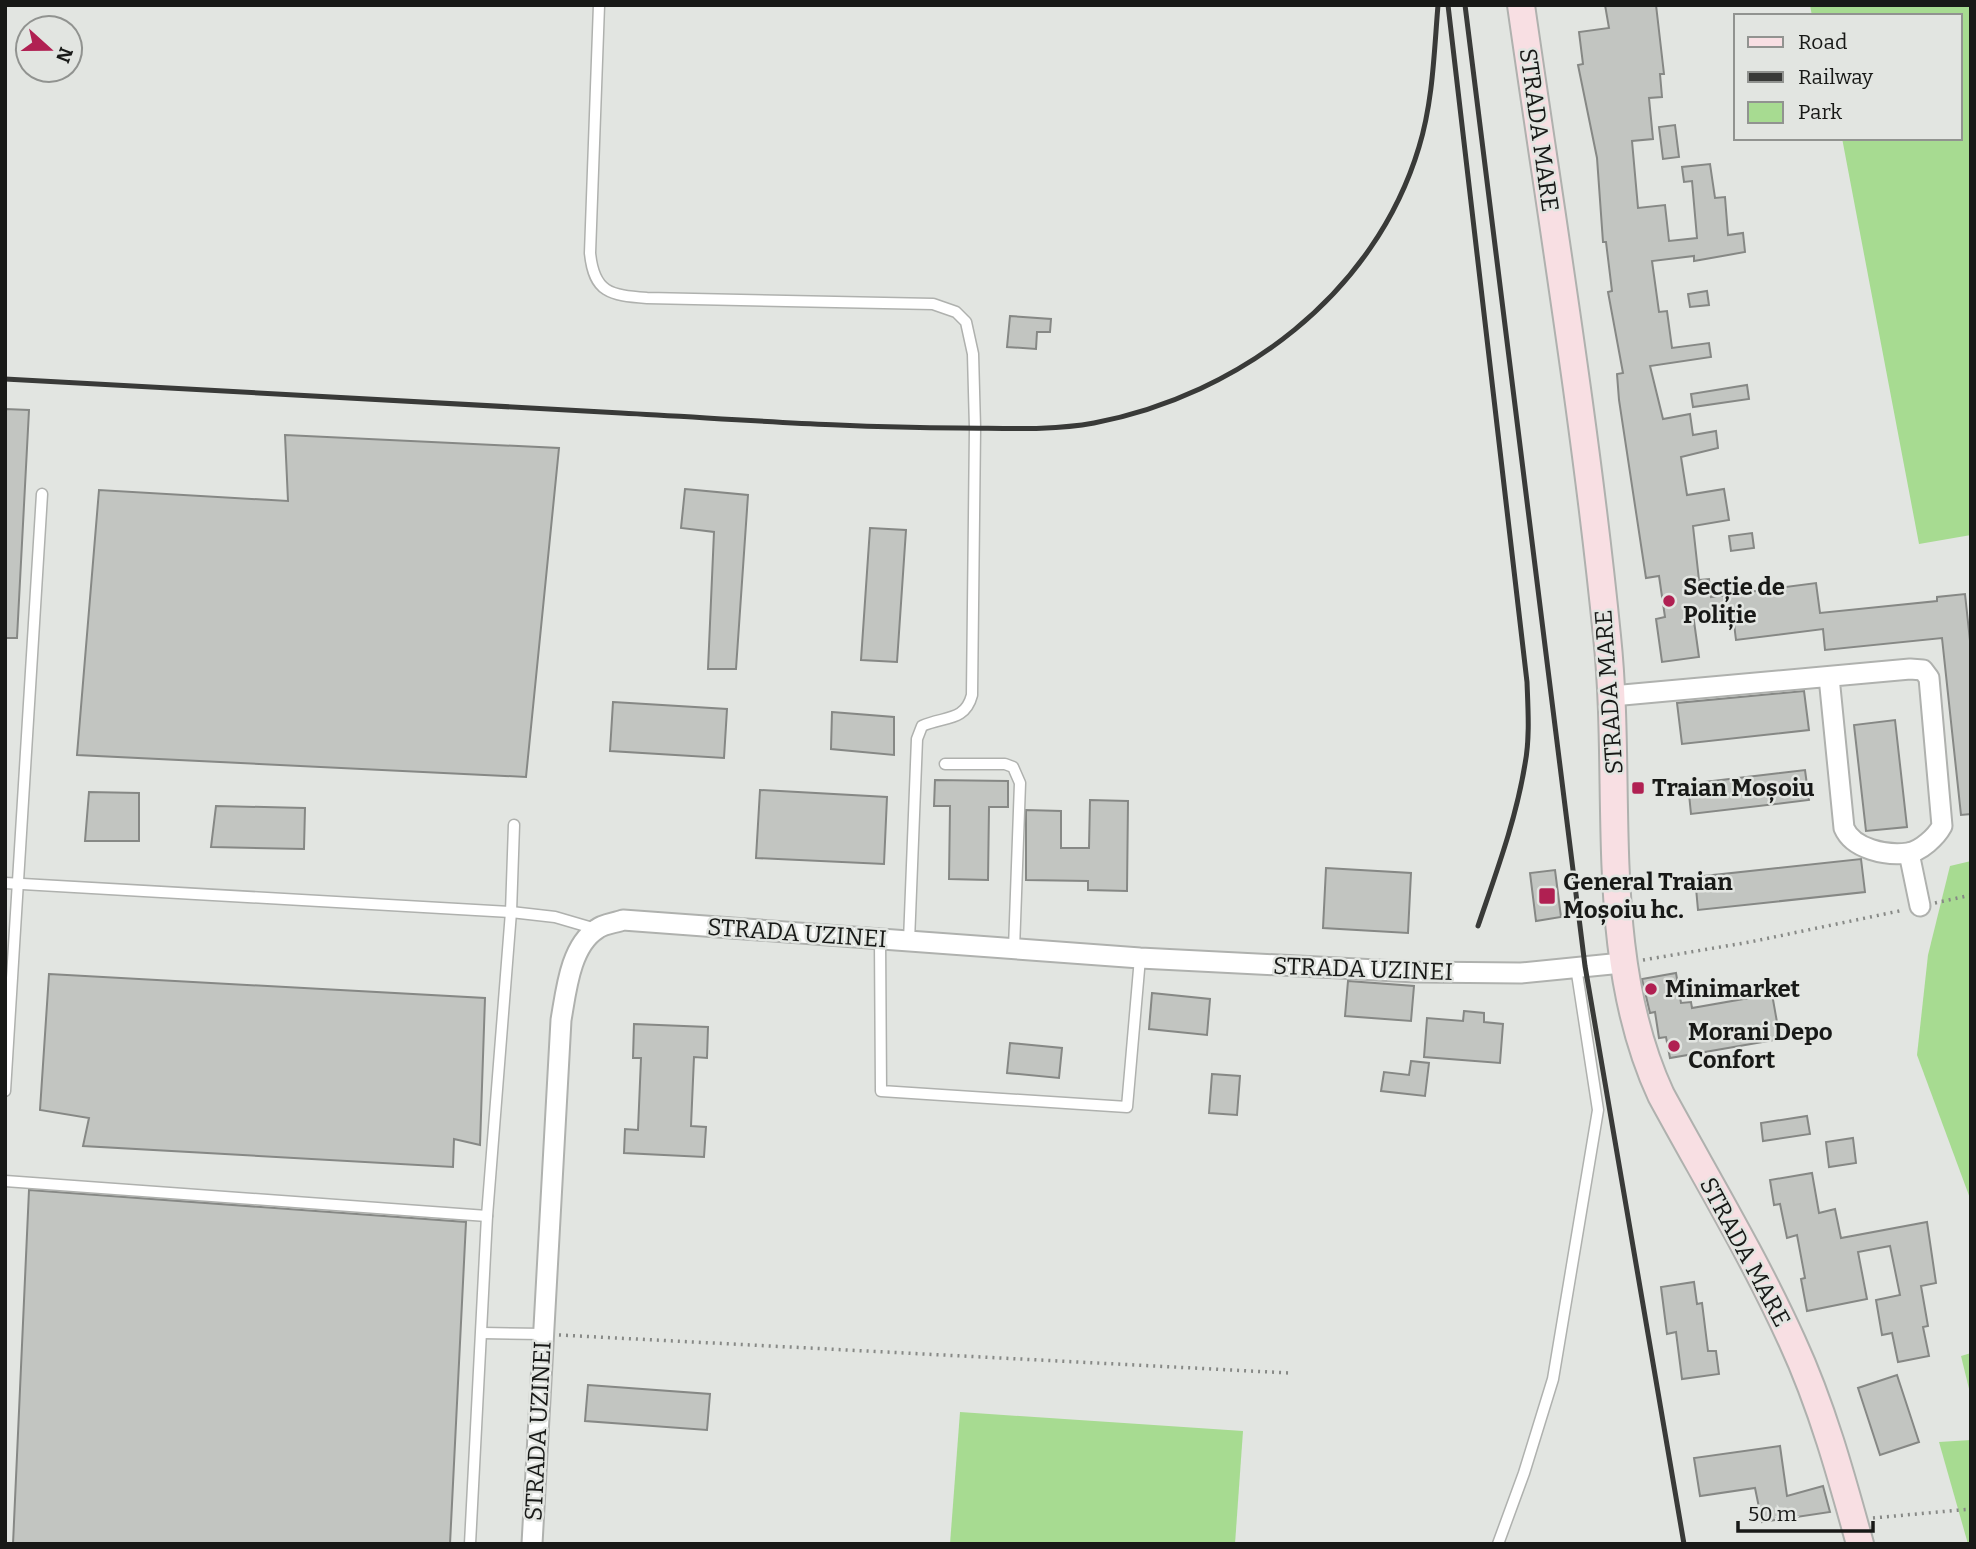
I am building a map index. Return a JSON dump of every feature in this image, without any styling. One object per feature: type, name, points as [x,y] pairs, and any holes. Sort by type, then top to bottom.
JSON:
[{"type":"main road","name":"STRADA MARE","points":[[1521,5],[1600,574],[1612,696],[1622,963],[1637,1035],[1647,1066],[1793,1341],[1818,1404],[1857,1532]]},
{"type":"street","points":[[1612,696],[1910,669],[1923,670],[1929,678],[1942,826],[1936,838],[1909,853],[1879,851],[1857,845],[1848,837],[1844,828],[1829,677]]},
{"type":"street","points":[[1909,853],[1920,906]]},
{"type":"street","name":"STRADA UZINEI","points":[[532,1544],[561,1020],[567,984],[578,952],[596,929],[623,920],[1140,958],[1416,972],[1521,973],[1622,963]]},
{"type":"lane","points":[[599,5],[590,253],[592,274],[599,285],[611,292],[647,299],[933,304],[957,312],[966,322],[971,334],[975,428],[972,695],[968,708],[957,717],[922,726],[917,739],[909,941]]},
{"type":"lane","points":[[5,1091],[20,884],[42,494]]},
{"type":"lane","points":[[945,764],[1005,764],[1016,772],[1020,783],[1014,949]]},
{"type":"lane","points":[[470,1544],[487,1216],[511,912],[514,825]]},
{"type":"lane","points":[[5,883],[511,912],[555,918],[596,929]]},
{"type":"lane","points":[[880,940],[881,1091],[1127,1107],[1140,958]]},
{"type":"lane","points":[[1497,1544],[1524,1473],[1553,1379],[1598,1110],[1576,967]]},
{"type":"lane","points":[[5,1181],[487,1216]]},
{"type":"lane","points":[[482,1333],[543,1334]]},
{"type":"path","points":[[1622,963],[1750,942],[1971,895]]},
{"type":"path","points":[[543,1334],[1289,1373]]},
{"type":"path","points":[[1857,1532],[1971,1509]]},
{"type":"green space","points":[[1810,5],[1971,5],[1971,535],[1919,544],[1842,140],[1962,140],[1962,14],[1812,14]]},
{"type":"green space","points":[[1971,861],[1971,1201],[1917,1055],[1928,955],[1950,866]]},
{"type":"green space","points":[[1971,1353],[1971,1397],[1961,1356]]},
{"type":"green space","points":[[960,1412],[1243,1431],[1235,1544],[950,1544]]},
{"type":"green space","points":[[1971,1440],[1971,1544],[1968,1544],[1939,1442]]},
{"type":"building","points":[[1605,5],[1656,5],[1664,74],[1660,74],[1662,97],[1649,98],[1653,139],[1632,141],[1638,208],[1665,205],[1669,241],[1697,238],[1692,181],[1684,182],[1682,167],[1710,164],[1715,198],[1725,197],[1728,235],[1743,233],[1745,252],[1694,261],[1694,256],[1652,261],[1659,312],[1667,311],[1672,348],[1709,343],[1711,357],[1650,366],[1663,419],[1690,414],[1693,435],[1716,431],[1718,448],[1681,457],[1687,495],[1724,489],[1729,520],[1693,526],[1699,580],[1709,579],[1711,597],[1816,583],[1820,613],[1937,601],[1937,597],[1965,594],[1971,650],[1971,814],[1961,815],[1942,638],[1825,650],[1823,629],[1736,640],[1732,608],[1693,614],[1699,657],[1662,662],[1656,619],[1665,617],[1659,576],[1646,578],[1619,400],[1617,374],[1623,373],[1608,292],[1612,291],[1606,242],[1603,242],[1597,158],[1578,65],[1583,64],[1579,32],[1609,28]]},
{"type":"building","points":[[1675,125],[1679,157],[1663,159],[1659,127]]},
{"type":"building","points":[[1707,291],[1709,305],[1690,307],[1688,294]]},
{"type":"building","points":[[1010,316],[1051,319],[1050,332],[1037,332],[1036,349],[1007,347]]},
{"type":"building","points":[[1747,385],[1749,399],[1693,407],[1691,394]]},
{"type":"building","points":[[5,409],[29,410],[17,638],[5,638]]},
{"type":"building","points":[[285,435],[559,448],[526,777],[77,755],[99,490],[288,501]]},
{"type":"building","points":[[685,489],[748,495],[736,669],[708,669],[714,532],[681,528]]},
{"type":"building","points":[[870,528],[906,530],[897,662],[861,660]]},
{"type":"building","points":[[1752,533],[1754,548],[1731,551],[1729,536]]},
{"type":"building","points":[[1804,691],[1809,730],[1682,744],[1677,703]]},
{"type":"building","points":[[613,702],[727,709],[724,758],[610,751]]},
{"type":"building","points":[[832,712],[894,717],[894,755],[831,749]]},
{"type":"building","points":[[1895,720],[1907,827],[1866,831],[1854,725]]},
{"type":"building","points":[[1805,770],[1809,800],[1691,814],[1688,784]]},
{"type":"building","points":[[935,780],[1008,781],[1008,807],[989,807],[988,880],[949,879],[950,806],[934,806]]},
{"type":"building","points":[[760,790],[887,797],[884,864],[756,858]]},
{"type":"building","points":[[89,792],[139,793],[139,841],[85,841]]},
{"type":"building","points":[[1090,800],[1128,801],[1127,891],[1088,890],[1088,881],[1026,880],[1026,810],[1061,811],[1061,848],[1089,848]]},
{"type":"building","points":[[216,806],[305,808],[304,849],[211,847]]},
{"type":"building","points":[[1861,859],[1865,892],[1698,910],[1695,877]]},
{"type":"building","points":[[1326,868],[1411,873],[1408,933],[1323,928]]},
{"type":"building","points":[[1555,870],[1561,917],[1536,921],[1530,873]]},
{"type":"building","points":[[1676,973],[1681,1003],[1691,1002],[1692,1008],[1772,994],[1780,1039],[1670,1058],[1666,1037],[1659,1038],[1655,1012],[1650,1013],[1642,979]]},
{"type":"building","points":[[49,974],[485,998],[480,1145],[454,1139],[453,1167],[83,1146],[89,1118],[40,1110]]},
{"type":"building","points":[[1348,981],[1414,986],[1411,1021],[1345,1016]]},
{"type":"building","points":[[1152,993],[1210,999],[1207,1035],[1149,1029]]},
{"type":"building","points":[[1464,1011],[1484,1013],[1484,1022],[1503,1024],[1500,1063],[1424,1057],[1427,1018],[1463,1021]]},
{"type":"building","points":[[634,1024],[708,1027],[707,1058],[694,1057],[691,1126],[706,1127],[704,1157],[624,1153],[625,1129],[638,1130],[641,1058],[633,1058]]},
{"type":"building","points":[[1010,1043],[1062,1048],[1059,1078],[1007,1073]]},
{"type":"building","points":[[1411,1061],[1429,1063],[1425,1096],[1381,1091],[1384,1072],[1409,1075]]},
{"type":"building","points":[[1212,1074],[1240,1076],[1237,1115],[1209,1113]]},
{"type":"building","points":[[1807,1116],[1810,1134],[1763,1141],[1761,1123]]},
{"type":"building","points":[[1853,1138],[1856,1163],[1829,1167],[1826,1142]]},
{"type":"building","points":[[1812,1173],[1819,1213],[1835,1209],[1841,1238],[1927,1222],[1936,1283],[1921,1286],[1928,1326],[1923,1327],[1929,1356],[1898,1362],[1892,1333],[1882,1335],[1876,1300],[1900,1295],[1890,1246],[1858,1252],[1867,1299],[1807,1311],[1801,1279],[1805,1278],[1797,1235],[1787,1238],[1780,1204],[1774,1205],[1770,1180]]},
{"type":"building","points":[[29,1190],[466,1222],[450,1544],[13,1544]]},
{"type":"building","points":[[1694,1282],[1697,1304],[1702,1303],[1708,1351],[1716,1351],[1719,1374],[1682,1379],[1676,1332],[1667,1334],[1661,1287]]},
{"type":"building","points":[[1897,1375],[1919,1442],[1880,1455],[1858,1388]]},
{"type":"building","points":[[588,1385],[710,1394],[707,1430],[585,1421]]},
{"type":"building","points":[[1780,1446],[1787,1496],[1823,1486],[1830,1512],[1762,1522],[1755,1488],[1700,1496],[1694,1458]]},
{"type":"railway","points":[[5,379],[874,426],[1010,429],[1061,427],[1094,423],[1148,409],[1200,389],[1249,362],[1295,330],[1335,292],[1370,248],[1398,200],[1424,130],[1438,5]]},
{"type":"railway","points":[[1448,5],[1528,703],[1528,744],[1521,785],[1505,846],[1478,926]]},
{"type":"railway","points":[[1465,5],[1585,966],[1684,1544]]},
{"type":"place","name":"Secție de Poliție","points":[[1669,601]]},
{"type":"place","name":"Traian Moșoiu","points":[[1638,788]]},
{"type":"place","name":"General Traian Moșoiu hc.","points":[[1547,896]]},
{"type":"place","name":"Minimarket","points":[[1651,989]]},
{"type":"place","name":"Morani Depo Confort","points":[[1674,1046]]}]
